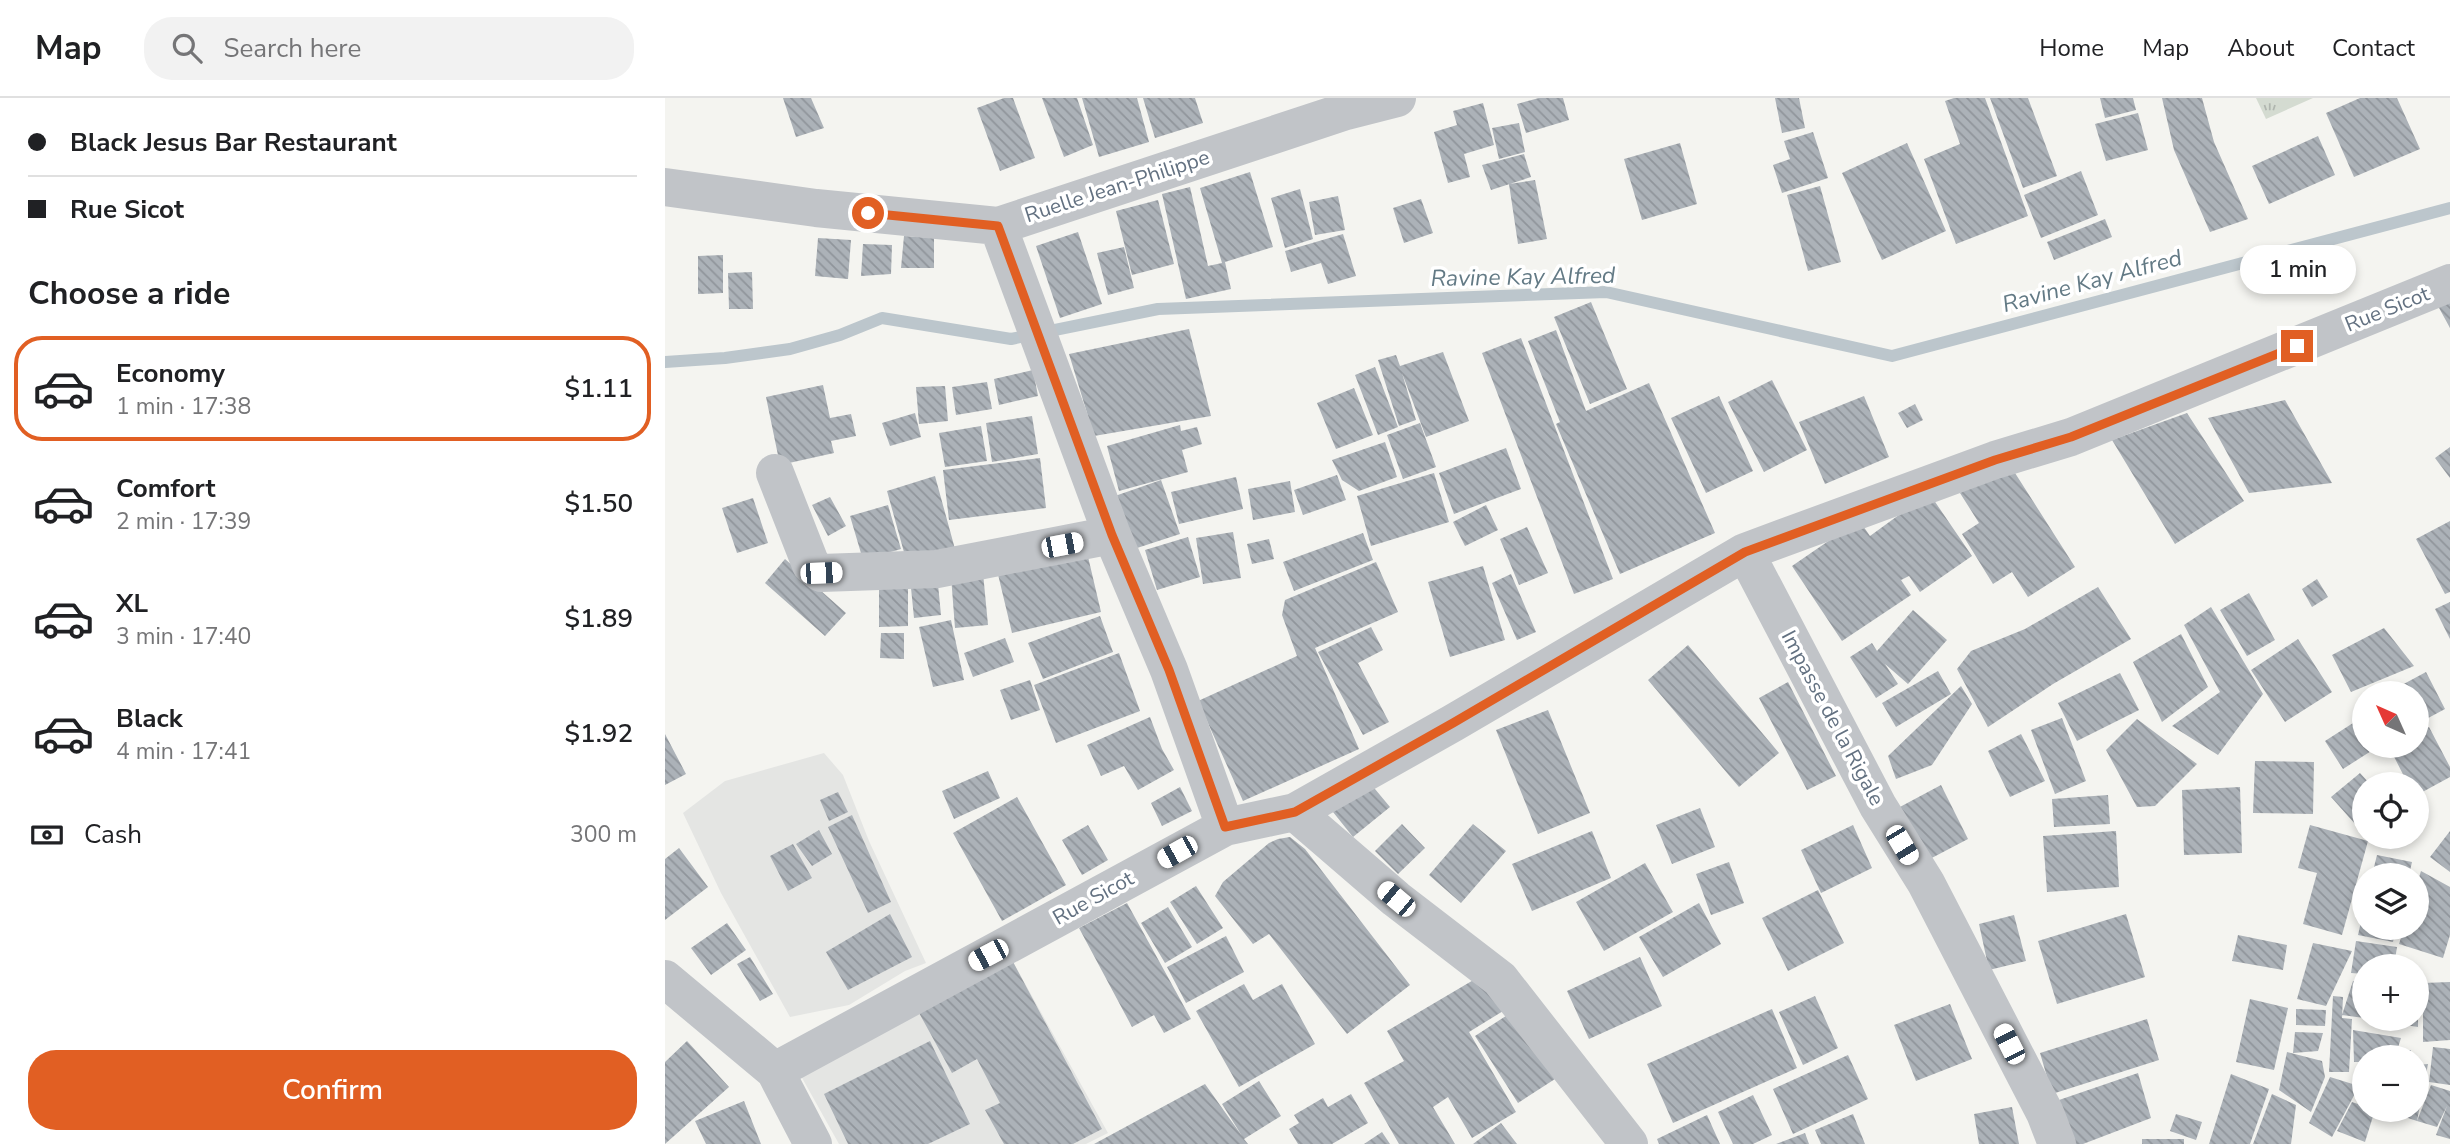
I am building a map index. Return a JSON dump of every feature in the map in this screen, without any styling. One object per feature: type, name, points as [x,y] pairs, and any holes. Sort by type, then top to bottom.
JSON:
[{"type":"street","name":"Ruelle Jean-Philippe","points":[[665,187],[816,208],[998,226],[1346,111],[1397,98]]},
{"type":"street","points":[[998,226],[1112,535],[1169,670],[1225,827]]},
{"type":"street","name":"Rue Sicot","points":[[775,1071],[1225,827],[1295,812],[1745,552],[1995,460],[2071,437],[2450,283]]},
{"type":"street","points":[[775,473],[811,565],[821,573],[937,569],[1112,535]]},
{"type":"street","name":"Impasse de la Rigale","points":[[1745,552],[1878,806],[1926,883],[2045,1112],[2057,1144]]},
{"type":"street","points":[[1295,812],[1396,899],[1500,979],[1629,1144]]},
{"type":"street","points":[[665,979],[775,1071],[813,1144]]},
{"type":"shaded area","points":[[824,753],[843,775],[869,841],[926,963],[905,971],[849,1005],[790,1017],[721,893],[683,813],[725,781]]},
{"type":"shaded area","points":[[1012,960],[1108,1133],[1086,1144],[839,1144],[801,1076]]},
{"type":"green space","points":[[2256,98],[2313,98],[2266,119]]},
{"type":"building","points":[[783,98],[811,98],[824,128],[796,137]]},
{"type":"building","points":[[1004,98],[1013,98],[1035,158],[1000,171],[977,108]]},
{"type":"building","points":[[1042,98],[1077,98],[1093,145],[1064,157]]},
{"type":"building","points":[[1082,98],[1137,98],[1149,142],[1099,157]]},
{"type":"building","points":[[1143,98],[1195,98],[1203,123],[1155,138]]},
{"type":"building","points":[[1539,98],[1563,98],[1569,120],[1526,133],[1517,104]]},
{"type":"building","points":[[1775,98],[1799,98],[1805,128],[1782,133]]},
{"type":"building","points":[[1954,98],[1985,98],[2028,216],[1956,244],[1924,159],[1960,144],[1945,101]]},
{"type":"building","points":[[1990,98],[2028,98],[2057,176],[2023,188]]},
{"type":"building","points":[[2100,98],[2133,98],[2136,110],[2105,118]]},
{"type":"building","points":[[2162,98],[2202,98],[2214,142],[2248,219],[2210,232],[2174,150]]},
{"type":"building","points":[[2360,98],[2397,98],[2420,149],[2354,177],[2326,113]]},
{"type":"building","points":[[1483,103],[1494,145],[1464,154],[1470,177],[1448,183],[1434,132],[1457,125],[1453,111]]},
{"type":"building","points":[[2138,113],[2148,150],[2106,161],[2095,124]]},
{"type":"building","points":[[1519,123],[1525,152],[1499,159],[1492,128]]},
{"type":"building","points":[[1813,132],[1828,178],[1782,193],[1773,165],[1790,159],[1784,141]]},
{"type":"building","points":[[2318,136],[2335,175],[2269,204],[2252,166]]},
{"type":"building","points":[[1680,143],[1697,204],[1642,220],[1624,159]]},
{"type":"building","points":[[1907,143],[1946,231],[1882,260],[1842,173]]},
{"type":"building","points":[[1524,154],[1531,177],[1491,190],[1482,165]]},
{"type":"building","points":[[2081,171],[2098,215],[2041,238],[2024,195]]},
{"type":"building","points":[[1250,172],[1273,247],[1225,262],[1231,289],[1186,299],[1162,194],[1190,187],[1208,266],[1222,263],[1200,188]]},
{"type":"building","points":[[1535,180],[1547,239],[1518,244],[1509,184]]},
{"type":"building","points":[[1820,186],[1841,262],[1808,271],[1787,195]]},
{"type":"building","points":[[1300,189],[1313,239],[1285,248],[1271,198]]},
{"type":"building","points":[[1338,196],[1345,230],[1315,235],[1309,202]]},
{"type":"building","points":[[1421,199],[1433,233],[1404,243],[1393,208]]},
{"type":"building","points":[[1158,200],[1174,264],[1132,275],[1116,211]]},
{"type":"building","points":[[2105,219],[2112,237],[2054,260],[2047,242]]},
{"type":"building","points":[[1078,232],[1102,304],[1060,318],[1036,246]]},
{"type":"building","points":[[1343,234],[1356,276],[1328,284],[1321,263],[1291,272],[1285,251]]},
{"type":"building","points":[[904,236],[934,238],[934,268],[901,268]]},
{"type":"building","points":[[818,238],[851,240],[848,279],[815,276]]},
{"type":"building","points":[[863,244],[892,245],[891,274],[861,276]]},
{"type":"building","points":[[1124,247],[1134,288],[1108,295],[1097,253]]},
{"type":"building","points":[[723,255],[723,293],[698,294],[698,256]]},
{"type":"building","points":[[752,272],[753,309],[729,309],[728,273]]},
{"type":"building","points":[[2450,300],[2450,328],[2438,306]]},
{"type":"building","points":[[1591,302],[1627,389],[1590,404],[1554,317]]},
{"type":"building","points":[[1189,329],[1211,416],[1094,436],[1069,354]]},
{"type":"building","points":[[1556,330],[1586,411],[1649,383],[1715,533],[1620,574],[1556,424],[1560,422],[1528,341]]},
{"type":"building","points":[[1521,338],[1613,579],[1574,594],[1482,353]]},
{"type":"building","points":[[1443,352],[1469,421],[1426,437],[1402,373],[1416,420],[1399,426],[1378,360],[1396,355],[1400,366]]},
{"type":"building","points":[[1375,367],[1398,427],[1378,435],[1355,375]]},
{"type":"building","points":[[1033,370],[1038,396],[999,405],[994,379]]},
{"type":"building","points":[[1772,380],[1807,450],[1764,472],[1728,402]]},
{"type":"building","points":[[987,382],[992,409],[956,415],[952,387]]},
{"type":"building","points":[[823,385],[830,418],[851,414],[856,436],[831,441],[834,453],[780,465],[766,397]]},
{"type":"building","points":[[945,386],[948,421],[919,424],[916,387]]},
{"type":"building","points":[[1354,388],[1373,435],[1336,449],[1317,403]]},
{"type":"building","points":[[1719,396],[1753,471],[1706,493],[1671,418]]},
{"type":"building","points":[[1864,396],[1889,457],[1825,484],[1799,422]]},
{"type":"building","points":[[2285,400],[2332,483],[2249,493],[2208,418]]},
{"type":"building","points":[[1915,404],[1923,420],[1907,428],[1898,413]]},
{"type":"building","points":[[915,413],[921,437],[890,446],[882,423]]},
{"type":"building","points":[[2187,413],[2244,501],[2175,544],[2112,440]]},
{"type":"building","points":[[1032,416],[1038,454],[992,462],[986,423]]},
{"type":"building","points":[[1420,423],[1436,467],[1403,479],[1387,435]]},
{"type":"building","points":[[1180,425],[1181,431],[1197,427],[1202,444],[1182,450],[1188,472],[1119,491],[1107,446]]},
{"type":"building","points":[[981,426],[987,461],[945,467],[939,433]]},
{"type":"building","points":[[1385,442],[1397,477],[1359,491],[1342,480],[1332,460]]},
{"type":"building","points":[[2450,447],[2450,478],[2435,458]]},
{"type":"building","points":[[1506,448],[1521,489],[1454,514],[1439,473]]},
{"type":"building","points":[[1040,458],[1046,508],[949,520],[943,470]]},
{"type":"building","points":[[2008,462],[2075,567],[2028,597],[2012,572],[1993,584],[1962,534],[1979,523],[1960,493]]},
{"type":"building","points":[[1434,473],[1449,522],[1371,546],[1357,496]]},
{"type":"building","points":[[1337,475],[1346,500],[1303,515],[1294,490]]},
{"type":"building","points":[[935,476],[955,549],[907,563],[887,491]]},
{"type":"building","points":[[1236,477],[1243,509],[1179,524],[1171,492]]},
{"type":"building","points":[[1161,480],[1180,534],[1134,549],[1115,496]]},
{"type":"building","points":[[1290,481],[1295,512],[1253,520],[1248,489]]},
{"type":"building","points":[[1929,493],[1972,556],[1920,592],[1909,576],[1901,580],[1911,595],[1842,641],[1792,566],[1859,520],[1870,536]]},
{"type":"building","points":[[830,497],[846,526],[828,536],[812,505]]},
{"type":"building","points":[[753,498],[768,543],[737,553],[722,508]]},
{"type":"building","points":[[888,505],[901,549],[863,560],[850,516]]},
{"type":"building","points":[[1486,505],[1498,530],[1465,546],[1453,522]]},
{"type":"building","points":[[2450,521],[2450,592],[2445,594],[2416,539]]},
{"type":"building","points":[[1527,527],[1548,573],[1519,585],[1500,539]]},
{"type":"building","points":[[1233,532],[1241,578],[1203,584],[1196,538]]},
{"type":"building","points":[[1363,533],[1373,560],[1294,591],[1283,562]]},
{"type":"building","points":[[1188,537],[1200,577],[1157,590],[1145,550]]},
{"type":"building","points":[[1269,539],[1274,559],[1252,564],[1247,544]]},
{"type":"building","points":[[1085,544],[1101,612],[1012,633],[996,566]]},
{"type":"building","points":[[785,559],[846,613],[825,636],[765,583]]},
{"type":"building","points":[[1376,562],[1398,612],[1315,648],[1359,749],[1243,801],[1198,701],[1297,656],[1282,615],[1285,600]]},
{"type":"building","points":[[1483,566],[1505,640],[1450,657],[1428,582]]},
{"type":"building","points":[[983,573],[988,625],[955,628],[951,576]]},
{"type":"building","points":[[937,574],[941,615],[914,618],[910,578]]},
{"type":"building","points":[[1511,574],[1536,632],[1517,640],[1492,583]]},
{"type":"building","points":[[879,575],[908,575],[908,626],[879,627]]},
{"type":"building","points":[[2317,579],[2328,597],[2312,607],[2302,589]]},
{"type":"building","points":[[2098,587],[2131,639],[2053,684],[1988,727],[1957,669],[1971,651],[2025,629]]},
{"type":"building","points":[[2249,593],[2275,640],[2247,656],[2220,610]]},
{"type":"building","points":[[2450,602],[2450,639],[2435,609]]},
{"type":"building","points":[[2211,607],[2263,694],[2218,755],[2172,726],[2220,692],[2184,625]]},
{"type":"building","points":[[1913,610],[1947,640],[1908,684],[1885,664],[1898,684],[1876,698],[1850,657],[1872,643],[1877,651]]},
{"type":"building","points":[[1100,616],[1113,652],[1043,679],[1028,643]]},
{"type":"building","points":[[951,620],[964,680],[933,687],[919,627]]},
{"type":"building","points":[[1371,627],[1383,650],[1358,663],[1389,722],[1363,735],[1318,652]]},
{"type":"building","points":[[2384,628],[2414,666],[2378,681],[2352,681],[2351,692],[2332,655]]},
{"type":"building","points":[[881,633],[904,633],[904,659],[880,658]]},
{"type":"building","points":[[2181,634],[2208,687],[2162,722],[2133,662]]},
{"type":"building","points":[[1005,638],[1014,662],[973,677],[964,653]]},
{"type":"building","points":[[2298,639],[2332,692],[2285,722],[2251,670]]},
{"type":"building","points":[[1688,645],[1779,753],[1739,787],[1648,680]]},
{"type":"building","points":[[1119,653],[1140,711],[1056,743],[1034,685]]},
{"type":"building","points":[[1938,671],[1951,694],[1896,727],[1882,703]]},
{"type":"building","points":[[2426,672],[2445,709],[2429,718],[2429,681],[2409,681]]},
{"type":"building","points":[[2120,673],[2139,710],[2077,741],[2058,703]]},
{"type":"building","points":[[1030,680],[1040,710],[1011,720],[1000,690]]},
{"type":"building","points":[[1788,682],[1836,776],[1807,790],[1759,698]]},
{"type":"building","points":[[1961,686],[1972,704],[1932,765],[1896,779],[1888,756]]},
{"type":"building","points":[[1548,710],[1590,813],[1538,834],[1496,730]]},
{"type":"building","points":[[1150,717],[1162,749],[1174,770],[1138,790],[1124,766],[1101,776],[1087,745]]},
{"type":"building","points":[[2062,718],[2086,781],[2055,794],[2031,730]]},
{"type":"building","points":[[2137,719],[2197,764],[2155,806],[2137,807],[2106,750]]},
{"type":"building","points":[[2352,724],[2352,758],[2360,758],[2343,769],[2325,741]]},
{"type":"building","points":[[2429,727],[2450,767],[2450,777],[2429,788],[2429,772],[2402,772],[2395,758],[2429,758]]},
{"type":"building","points":[[665,734],[686,774],[665,785]]},
{"type":"building","points":[[2021,734],[2045,781],[2010,797],[1988,751]]},
{"type":"building","points":[[2255,761],[2314,762],[2313,814],[2253,813]]},
{"type":"building","points":[[988,771],[1000,798],[954,819],[942,791]]},
{"type":"building","points":[[2352,780],[2352,821],[2331,797]]},
{"type":"building","points":[[1370,783],[1390,807],[1353,837],[1333,812]]},
{"type":"building","points":[[1941,785],[1968,839],[1926,861],[1898,808]]},
{"type":"building","points":[[1180,787],[1192,811],[1162,826],[1151,803]]},
{"type":"building","points":[[2240,787],[2242,853],[2184,855],[2182,790]]},
{"type":"building","points":[[838,792],[848,812],[829,821],[820,800]]},
{"type":"building","points":[[2108,795],[2110,824],[2054,827],[2052,799]]},
{"type":"building","points":[[1017,797],[1066,885],[1002,921],[953,833]]},
{"type":"building","points":[[1700,808],[1715,847],[1672,864],[1656,825]]},
{"type":"building","points":[[852,815],[891,902],[868,913],[828,827]]},
{"type":"building","points":[[1402,824],[1425,848],[1398,874],[1375,851]]},
{"type":"building","points":[[1473,824],[1506,851],[1461,903],[1429,875]]},
{"type":"building","points":[[1088,825],[1108,860],[1082,875],[1062,840]]},
{"type":"building","points":[[1853,825],[1872,868],[1821,893],[1801,850]]},
{"type":"building","points":[[2310,825],[2352,837],[2352,849],[2366,849],[2362,863],[2352,863],[2352,899],[2342,935],[2303,924],[2317,873],[2298,868]]},
{"type":"building","points":[[819,830],[832,854],[812,866],[796,844]]},
{"type":"building","points":[[1592,831],[1611,878],[1532,911],[1512,864]]},
{"type":"building","points":[[2116,831],[2119,887],[2047,892],[2043,836]]},
{"type":"building","points":[[2450,831],[2450,872],[2430,857]]},
{"type":"building","points":[[1290,837],[1305,849],[1410,985],[1347,1034],[1269,934],[1253,944],[1215,896],[1223,882],[1269,843]]},
{"type":"building","points":[[793,844],[812,878],[788,891],[770,856]]},
{"type":"building","points":[[679,848],[708,887],[665,920],[665,859]]},
{"type":"building","points":[[2377,855],[2412,862],[2412,863],[2375,863]]},
{"type":"building","points":[[1729,862],[1744,903],[1711,915],[1696,874]]},
{"type":"building","points":[[1645,863],[1673,912],[1604,951],[1576,902]]},
{"type":"building","points":[[2429,875],[2450,887],[2450,935],[2443,958],[2399,944],[2400,940],[2429,940]]},
{"type":"building","points":[[1196,886],[1223,928],[1197,944],[1170,902]]},
{"type":"building","points":[[1818,890],[1844,943],[1788,971],[1762,918]]},
{"type":"building","points":[[1127,903],[1191,1019],[1164,1033],[1154,1015],[1132,1027],[1079,928]]},
{"type":"building","points":[[1699,903],[1721,944],[1663,977],[1639,937]]},
{"type":"building","points":[[1168,907],[1192,947],[1165,963],[1141,923]]},
{"type":"building","points":[[890,914],[912,957],[848,990],[826,952]]},
{"type":"building","points":[[2126,914],[2145,977],[2057,1004],[2038,941]]},
{"type":"building","points":[[2014,915],[2026,961],[1989,970],[1979,924]]},
{"type":"building","points":[[727,923],[746,950],[711,975],[691,948]]},
{"type":"building","points":[[2238,935],[2287,945],[2283,970],[2232,961]]},
{"type":"building","points":[[1226,936],[1244,972],[1186,1003],[1167,967]]},
{"type":"building","points":[[2356,941],[2397,947],[2396,954],[2354,954]]},
{"type":"building","points":[[2313,943],[2352,951],[2326,1006],[2297,999]]},
{"type":"building","points":[[750,957],[773,994],[760,1001],[737,964]]},
{"type":"building","points":[[1640,957],[1662,1006],[1589,1039],[1567,991]]},
{"type":"building","points":[[1012,960],[1102,1129],[1073,1144],[1004,1144],[985,1110],[1000,1103],[977,1059],[952,1073],[918,1011]]},
{"type":"building","points":[[1487,972],[1508,1008],[1469,1032],[1516,1112],[1472,1138],[1448,1097],[1433,1107],[1455,1144],[1399,1144],[1364,1083],[1404,1061],[1387,1031]]},
{"type":"building","points":[[2450,982],[2450,1040],[2423,1042],[2423,1031],[2429,1031],[2429,983]]},
{"type":"building","points":[[1244,984],[1253,1000],[1282,984],[1315,1044],[1239,1087],[1196,1011]]},
{"type":"building","points":[[2352,984],[2352,1016],[2342,1015]]},
{"type":"building","points":[[1815,996],[1838,1048],[1803,1065],[1779,1012]]},
{"type":"building","points":[[2333,996],[2343,997],[2342,1018],[2352,1019],[2349,1072],[2329,1072]]},
{"type":"building","points":[[2250,999],[2288,1008],[2274,1070],[2236,1062]]},
{"type":"building","points":[[1950,1004],[1972,1059],[1916,1081],[1894,1025]]},
{"type":"building","points":[[1772,1009],[1797,1068],[1673,1123],[1647,1064]]},
{"type":"building","points":[[2296,1009],[2326,1010],[2325,1026],[2296,1025]]},
{"type":"building","points":[[1512,1012],[1555,1079],[1518,1103],[1475,1036]]},
{"type":"building","points":[[2147,1019],[2159,1060],[2052,1094],[2040,1053]]},
{"type":"building","points":[[2353,1031],[2401,1038],[2399,1045],[2353,1045]]},
{"type":"building","points":[[2295,1032],[2323,1033],[2318,1051],[2293,1053]]},
{"type":"building","points":[[687,1041],[729,1087],[665,1144],[665,1062]]},
{"type":"building","points":[[930,1041],[970,1124],[928,1144],[848,1144],[824,1094]]},
{"type":"building","points":[[2433,1047],[2450,1049],[2450,1085],[2429,1082]]},
{"type":"building","points":[[2287,1052],[2322,1061],[2325,1077],[2311,1112],[2279,1090]]},
{"type":"building","points":[[1848,1055],[1868,1099],[1793,1134],[1773,1089]]},
{"type":"building","points":[[2138,1073],[2151,1118],[2083,1144],[2074,1144],[2059,1100]]},
{"type":"building","points":[[2231,1074],[2269,1089],[2250,1144],[2209,1144]]},
{"type":"building","points":[[2330,1077],[2352,1084],[2352,1099],[2332,1137],[2309,1123]]},
{"type":"building","points":[[1259,1081],[1281,1116],[1244,1139],[1248,1144],[1094,1144],[1205,1084],[1242,1136],[1222,1104]]},
{"type":"building","points":[[2431,1085],[2450,1091],[2450,1139],[2436,1135],[2447,1106],[2437,1127],[2420,1122],[2429,1122]]},
{"type":"building","points":[[1351,1094],[1368,1123],[1332,1144],[1298,1144],[1289,1129],[1299,1123],[1294,1115],[1323,1098],[1328,1107]]},
{"type":"building","points":[[2272,1094],[2296,1105],[2291,1144],[2253,1144]]},
{"type":"building","points":[[1753,1095],[1772,1135],[1753,1144],[1733,1144],[1718,1112]]},
{"type":"building","points":[[744,1101],[761,1144],[706,1144],[695,1121]]},
{"type":"building","points":[[2352,1102],[2352,1122],[2371,1122],[2365,1142],[2337,1131]]},
{"type":"building","points":[[2012,1107],[2019,1144],[1979,1144],[1974,1114]]},
{"type":"building","points":[[1853,1114],[1865,1144],[1821,1144],[1815,1130]]},
{"type":"building","points":[[2176,1114],[2202,1122],[2196,1140],[2170,1131]]},
{"type":"building","points":[[1707,1115],[1720,1144],[1659,1144],[1657,1139]]},
{"type":"building","points":[[1501,1123],[1517,1144],[1473,1144]]},
{"type":"building","points":[[1382,1132],[1390,1144],[1364,1144]]},
{"type":"building","points":[[1805,1133],[1809,1144],[1776,1144]]},
{"type":"building","points":[[2142,1139],[2184,1139],[2184,1144],[2142,1144]]},
{"type":"waterway","name":"Ravine Kay Alfred","points":[[665,362],[725,358],[790,349],[840,335],[882,318],[1011,339],[1158,309],[1606,292],[1892,356],[2450,208]]},
{"type":"route","points":[[868,213],[998,226],[1112,535],[1143,603],[1169,670],[1225,827],[1295,812],[1745,552],[1995,460],[2071,437],[2297,346]]}]
